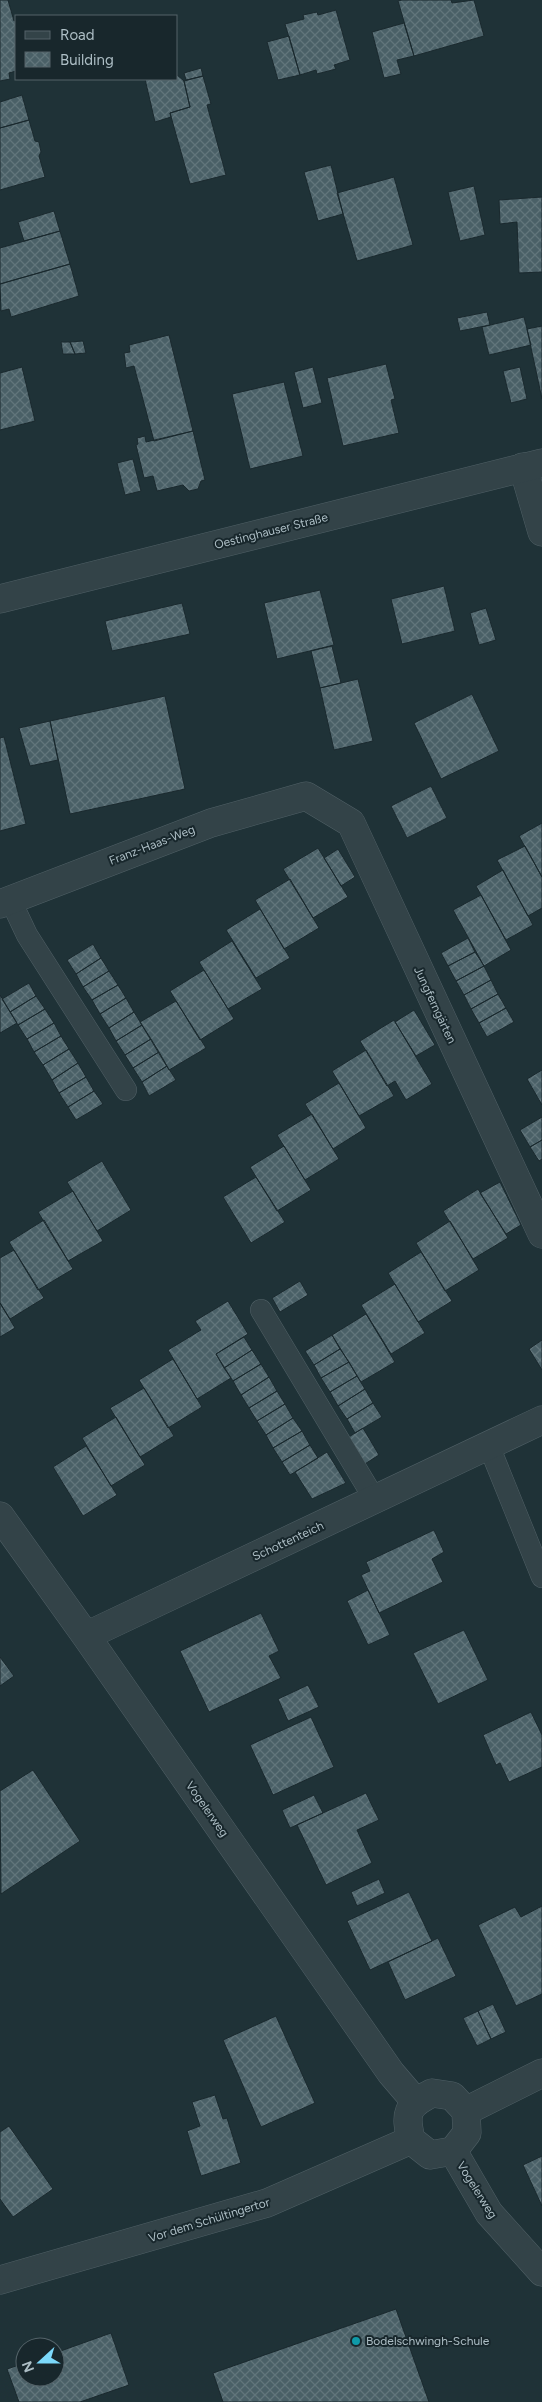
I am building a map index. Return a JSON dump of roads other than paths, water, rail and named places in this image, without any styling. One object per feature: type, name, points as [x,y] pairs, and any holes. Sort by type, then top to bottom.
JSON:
[{"type":"street","points":[[532,465],[542,532]]},
{"type":"street","name":"Oestinghauser Straße","points":[[0,599],[532,465]]},
{"type":"street","name":"Franz-Haas-Weg","points":[[5,901],[211,823],[306,796]]},
{"type":"street","name":"Jungferngärten","points":[[306,796],[351,823],[542,1234]]},
{"type":"street","name":"Schottenteich","points":[[86,1636],[542,1420]]},
{"type":"street","name":"Vogelerweg","points":[[0,1516],[391,2073],[415,2101]]},
{"type":"street","points":[[466,2111],[542,2073]]},
{"type":"street","points":[[432,2092],[452,2096],[466,2111],[467,2133],[453,2151],[430,2155],[411,2140],[406,2118],[415,2101],[432,2092]]},
{"type":"street","name":"Vor dem Schültingertor","points":[[0,2280],[267,2204],[411,2140]]},
{"type":"street","name":"Vogelerweg","points":[[453,2151],[489,2213],[542,2272]]},
{"type":"lane","points":[[5,901],[126,1090]]},
{"type":"lane","points":[[261,1310],[376,1500]]},
{"type":"lane","points":[[489,1446],[542,1577]]},
{"type":"place","name":"Bodelschwingh-Schule","points":[[356,2341]]}]
